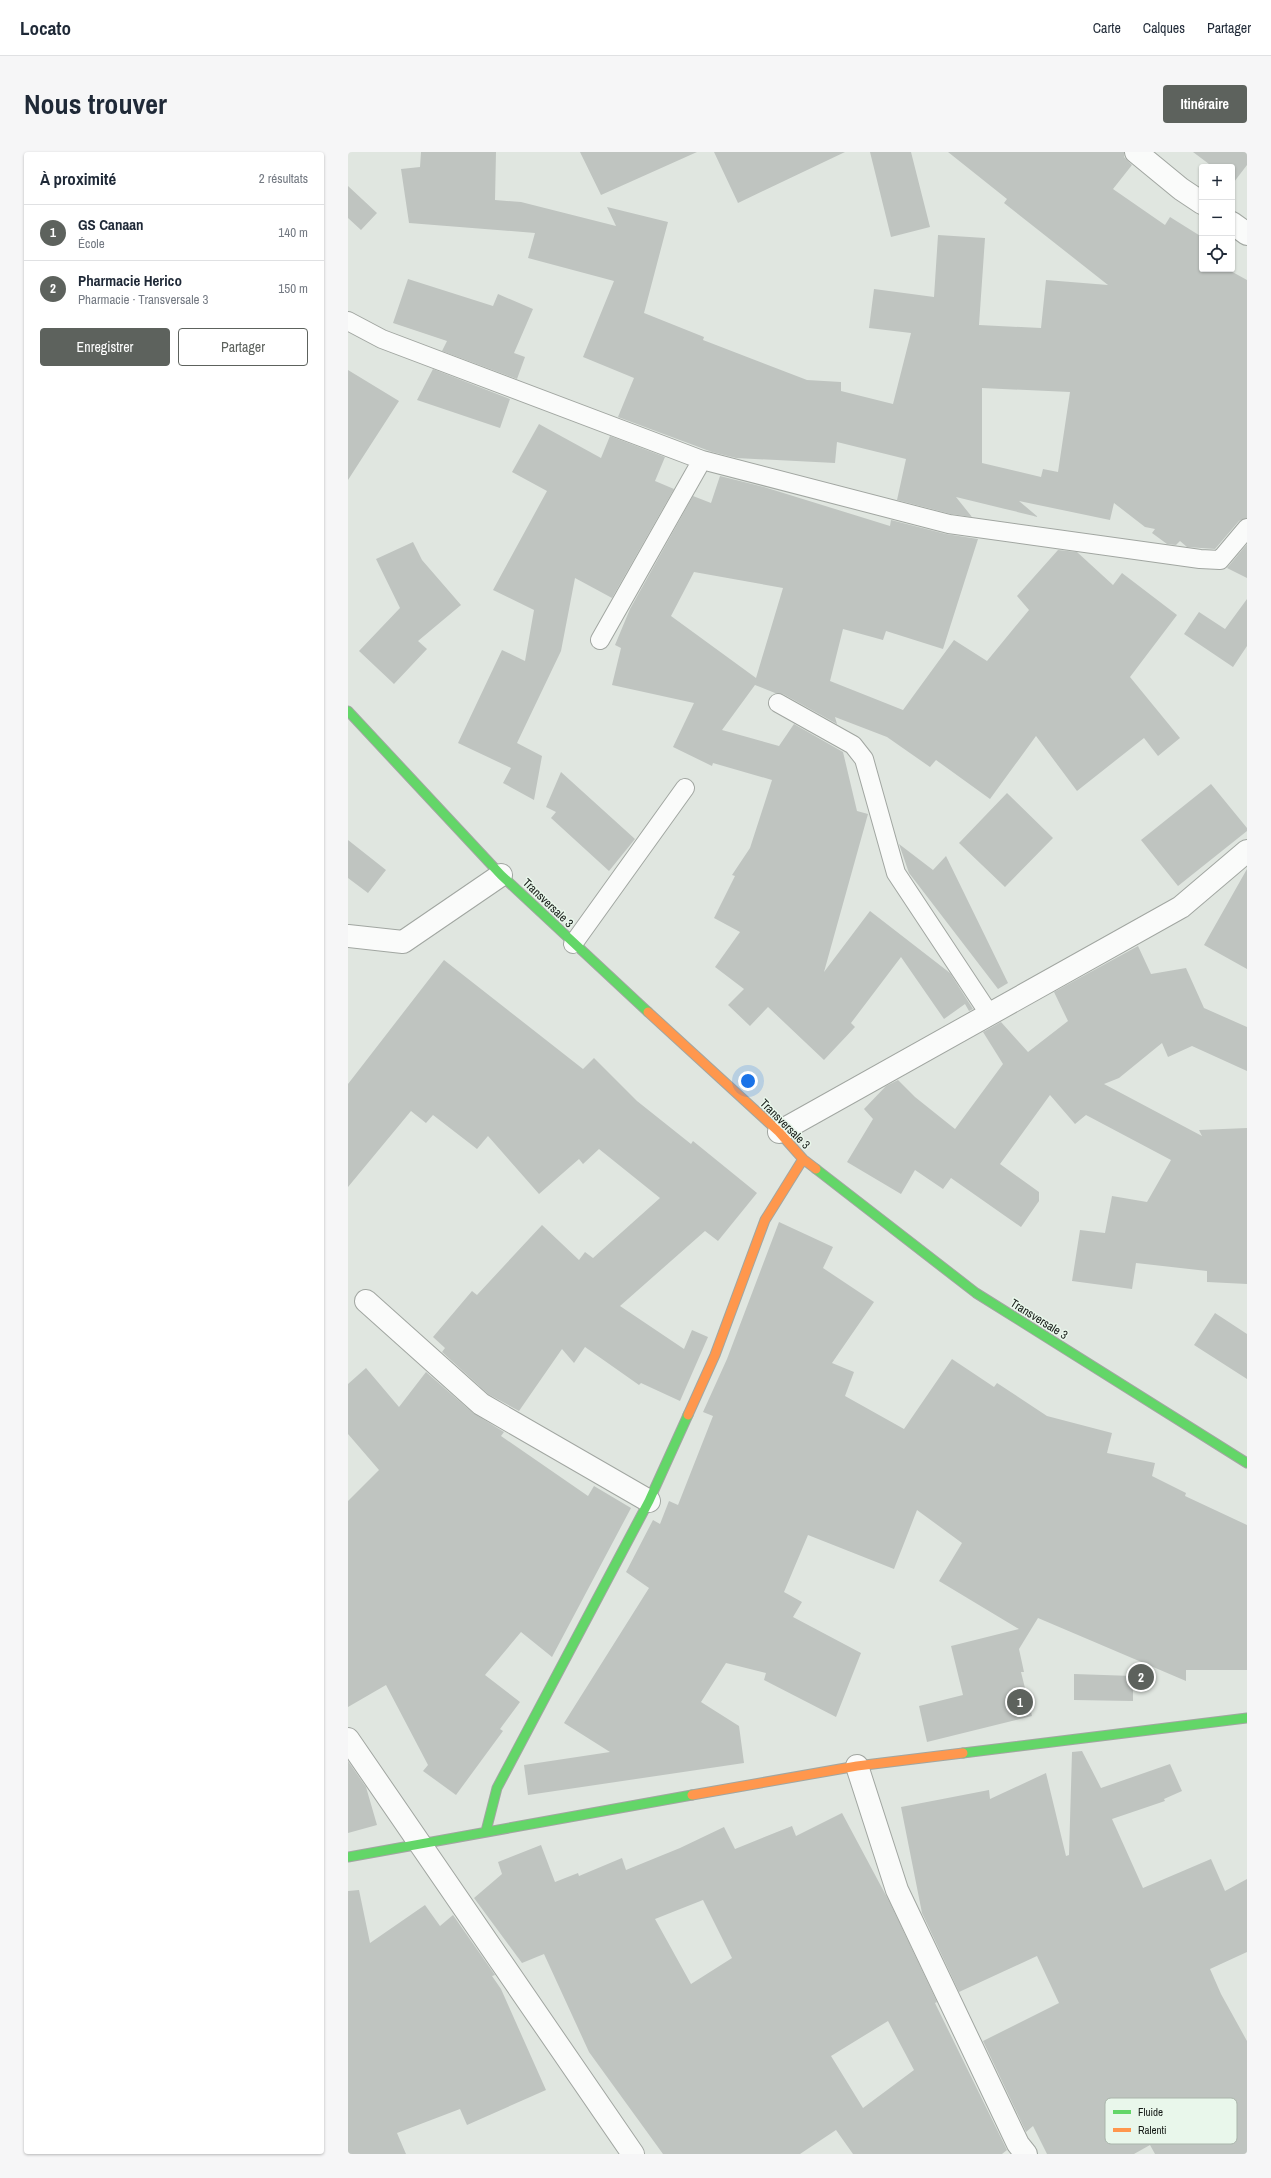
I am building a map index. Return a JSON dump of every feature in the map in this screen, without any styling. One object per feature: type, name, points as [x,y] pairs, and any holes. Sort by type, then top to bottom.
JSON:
[{"type":"street","points":[[1136,152],[1181,189],[1199,201]]},
{"type":"street","points":[[1235,226],[1247,234]]},
{"type":"street","name":"Transversale 3","points":[[348,711],[501,875],[573,944],[778,1132],[803,1159],[976,1294],[1247,1463]]},
{"type":"street","points":[[778,1132],[1181,907],[1247,851]]},
{"type":"street","points":[[348,936],[403,942],[501,875]]},
{"type":"street","points":[[486,1831],[497,1788],[649,1501],[715,1355],[765,1220],[803,1159]]},
{"type":"street","points":[[366,1301],[481,1404],[649,1501]]},
{"type":"street","points":[[348,1857],[486,1831],[857,1766],[1247,1718]]},
{"type":"street","points":[[348,1740],[633,2154]]},
{"type":"street","points":[[857,1766],[897,1890],[1018,2144],[1026,2154]]},
{"type":"lane","points":[[348,321],[382,339],[702,460],[949,524],[1200,559],[1220,560],[1247,528]]},
{"type":"lane","points":[[600,640],[702,460]]},
{"type":"lane","points":[[778,703],[853,745],[864,758],[896,873],[990,1015]]},
{"type":"lane","points":[[573,944],[685,788]]},
{"type":"building","points":[[421,152],[496,152],[495,200],[521,202],[616,226],[607,207],[668,222],[644,313],[704,337],[703,340],[807,380],[841,382],[841,391],[893,404],[911,333],[869,328],[874,289],[934,297],[938,235],[985,238],[979,325],[1041,328],[1046,280],[1108,285],[1004,203],[1007,199],[948,152],[1124,152],[1124,157],[1132,165],[1113,189],[1165,225],[1170,217],[1199,235],[1199,272],[1232,272],[1247,280],[1247,518],[1239,521],[1215,549],[1187,547],[1180,541],[1176,545],[1167,544],[1152,533],[1155,529],[1145,527],[1114,503],[1110,520],[1019,501],[1038,517],[956,497],[972,517],[951,514],[897,500],[906,459],[837,442],[835,463],[736,458],[712,452],[618,417],[634,378],[583,357],[614,281],[528,258],[535,233],[409,223],[401,169],[420,167]],"holes":[[[982,388],[1070,392],[1058,472],[1043,469],[1041,477],[982,463]]]},
{"type":"building","points":[[580,152],[697,152],[601,195]]},
{"type":"building","points":[[714,152],[845,152],[738,203]]},
{"type":"building","points":[[870,152],[911,152],[930,227],[891,237]]},
{"type":"building","points":[[1193,152],[1247,152],[1247,165],[1235,181],[1235,164],[1209,164]]},
{"type":"building","points":[[348,186],[377,213],[361,230],[348,218]]},
{"type":"building","points":[[408,279],[493,306],[498,294],[533,309],[514,353],[525,357],[517,379],[442,351],[447,341],[393,323]]},
{"type":"building","points":[[433,369],[510,399],[500,428],[417,400]]},
{"type":"building","points":[[348,370],[399,401],[348,480]]},
{"type":"building","points":[[539,424],[601,458],[610,436],[665,457],[655,481],[674,489],[612,598],[575,578],[561,651],[517,743],[542,756],[534,800],[503,783],[511,768],[458,743],[502,650],[525,661],[534,610],[493,590],[547,491],[512,472]]},
{"type":"building","points":[[720,476],[764,487],[890,526],[891,520],[946,534],[978,539],[943,649],[886,631],[883,640],[843,629],[830,681],[903,710],[954,640],[987,661],[1029,610],[1017,596],[1058,550],[1077,552],[1113,585],[1122,573],[1177,615],[1130,677],[1180,738],[1158,756],[1144,738],[1077,791],[1036,736],[990,799],[936,760],[930,767],[887,737],[835,717],[837,724],[783,694],[775,693],[755,685],[722,730],[779,746],[794,724],[843,752],[857,811],[868,814],[824,972],[870,911],[950,973],[973,1009],[969,1011],[965,1004],[944,1019],[901,957],[851,1023],[855,1027],[824,1060],[768,1007],[750,1026],[728,1005],[744,989],[715,967],[740,932],[714,918],[735,876],[732,875],[750,848],[772,780],[713,763],[712,766],[673,747],[694,703],[612,685],[621,648],[615,645],[630,609],[693,496],[711,503]],"holes":[[[694,572],[783,588],[756,678],[671,616]]]},
{"type":"building","points":[[413,542],[422,560],[461,605],[418,641],[427,649],[394,684],[359,651],[400,608],[376,559]]},
{"type":"building","points":[[1247,544],[1247,578],[1227,568]]},
{"type":"building","points":[[1247,599],[1247,646],[1233,667],[1184,634],[1199,612],[1225,629]]},
{"type":"building","points":[[561,772],[635,839],[609,871],[551,818],[556,812],[546,807]]},
{"type":"building","points":[[1211,784],[1247,828],[1247,831],[1178,886],[1141,840]]},
{"type":"building","points":[[1007,793],[1053,838],[1005,887],[959,843]]},
{"type":"building","points":[[348,840],[386,870],[368,893],[348,878]]},
{"type":"building","points":[[899,844],[933,870],[946,856],[1008,983],[998,989],[909,873]]},
{"type":"building","points":[[1247,869],[1247,969],[1204,945]]},
{"type":"building","points":[[1138,946],[1151,974],[1186,968],[1204,1008],[1247,1027],[1247,1071],[1192,1046],[1168,1057],[1162,1043],[1119,1078],[1104,1084],[1202,1136],[1199,1130],[1247,1128],[1247,1284],[1207,1282],[1207,1271],[1136,1263],[1132,1289],[1072,1281],[1080,1230],[1105,1233],[1112,1196],[1147,1202],[1171,1160],[1086,1115],[1075,1124],[1050,1095],[1000,1164],[1039,1192],[1039,1201],[1021,1227],[951,1178],[943,1189],[915,1170],[901,1194],[847,1162],[873,1119],[864,1109],[886,1086],[898,1080],[915,1097],[955,1129],[1003,1064],[983,1032],[1001,1022],[1028,1052],[1068,1021],[1054,992]]},
{"type":"building","points":[[444,960],[583,1069],[594,1058],[637,1101],[691,1144],[693,1141],[757,1193],[718,1241],[705,1231],[620,1306],[684,1349],[692,1330],[708,1337],[680,1401],[641,1383],[639,1385],[585,1347],[574,1363],[562,1349],[519,1411],[488,1394],[442,1352],[445,1348],[433,1337],[472,1291],[477,1295],[542,1225],[579,1260],[585,1252],[593,1258],[660,1198],[599,1149],[583,1164],[579,1159],[539,1194],[488,1136],[477,1149],[433,1115],[426,1123],[411,1111],[348,1187],[348,1084]]},
{"type":"building","points":[[779,1222],[833,1247],[823,1268],[874,1302],[832,1363],[854,1372],[845,1396],[904,1429],[952,1359],[994,1387],[997,1383],[1047,1416],[1112,1433],[1107,1453],[1155,1463],[1152,1476],[1186,1493],[1185,1496],[1247,1525],[1247,1670],[1186,1670],[1186,1681],[1038,1618],[1019,1649],[1024,1672],[1021,1672],[1032,1716],[927,1742],[919,1706],[963,1695],[951,1646],[1019,1629],[939,1581],[962,1543],[917,1510],[894,1569],[808,1535],[784,1592],[802,1602],[793,1617],[861,1653],[836,1717],[764,1680],[766,1673],[726,1663],[701,1702],[739,1726],[744,1763],[528,1795],[524,1765],[610,1752],[564,1723],[649,1588],[626,1572],[653,1520],[660,1524],[669,1501],[678,1505],[713,1416],[703,1412],[727,1359]]},
{"type":"building","points":[[1215,1313],[1247,1334],[1247,1379],[1194,1345]]},
{"type":"building","points":[[366,1368],[399,1407],[426,1372],[473,1413],[504,1432],[501,1436],[588,1496],[594,1486],[631,1508],[552,1657],[521,1632],[485,1675],[520,1702],[500,1729],[503,1731],[456,1795],[423,1771],[428,1765],[386,1685],[348,1707],[348,1501],[379,1470],[348,1434],[348,1384]]},
{"type":"building","points":[[1074,1674],[1133,1676],[1133,1701],[1074,1700]]},
{"type":"building","points":[[1082,1751],[1101,1788],[1170,1764],[1182,1791],[1164,1799],[1165,1801],[1112,1819],[1143,1888],[1211,1859],[1225,1891],[1247,1879],[1247,1952],[1210,1969],[1221,1994],[1247,2041],[1247,2154],[1155,2154],[1150,2145],[1134,2154],[1047,2154],[1033,2126],[1026,2132],[983,2041],[1059,2003],[1037,1956],[959,1992],[922,1913],[901,1807],[989,1790],[990,1799],[1046,1773],[1066,1856],[1069,1855],[1072,1752]]},
{"type":"building","points":[[348,1761],[366,1787],[377,1825],[348,1833]]},
{"type":"building","points":[[842,1813],[890,1903],[937,2002],[935,2003],[1007,2150],[1002,2154],[853,2154],[836,2130],[800,2154],[663,2154],[589,2052],[544,1954],[522,1963],[474,1898],[502,1874],[498,1862],[541,1845],[555,1882],[578,1873],[579,1876],[622,1858],[626,1870],[680,1848],[724,1827],[735,1849],[792,1826],[796,1836]],"holes":[[[703,1900],[732,1958],[691,1984],[655,1919]],[[888,2021],[914,2070],[863,2108],[831,2056]]]},
{"type":"building","points":[[359,1890],[370,1943],[425,1905],[440,1926],[453,1915],[495,1975],[492,1976],[501,1989],[546,2090],[467,2125],[460,2109],[397,2133],[406,2154],[348,2154],[348,1891]]},
{"type":"traffic: fast","points":[[348,711],[501,875],[648,1012]]},
{"type":"traffic: fast","points":[[816,1169],[976,1293],[1247,1463]]},
{"type":"traffic: fast","points":[[486,1831],[497,1788],[649,1501],[688,1415]]},
{"type":"traffic: fast","points":[[963,1753],[1247,1718]]},
{"type":"traffic: fast","points":[[348,1857],[692,1795]]},
{"type":"traffic: slow","points":[[648,1012],[779,1132],[803,1159],[816,1169]]},
{"type":"traffic: slow","points":[[688,1415],[715,1355],[765,1220],[803,1159]]},
{"type":"traffic: slow","points":[[692,1795],[857,1766],[963,1753]]},
{"type":"place","name":"Pharmacie Herico","points":[[1141,1677]]},
{"type":"place","name":"GS Canaan","points":[[1020,1702]]}]
